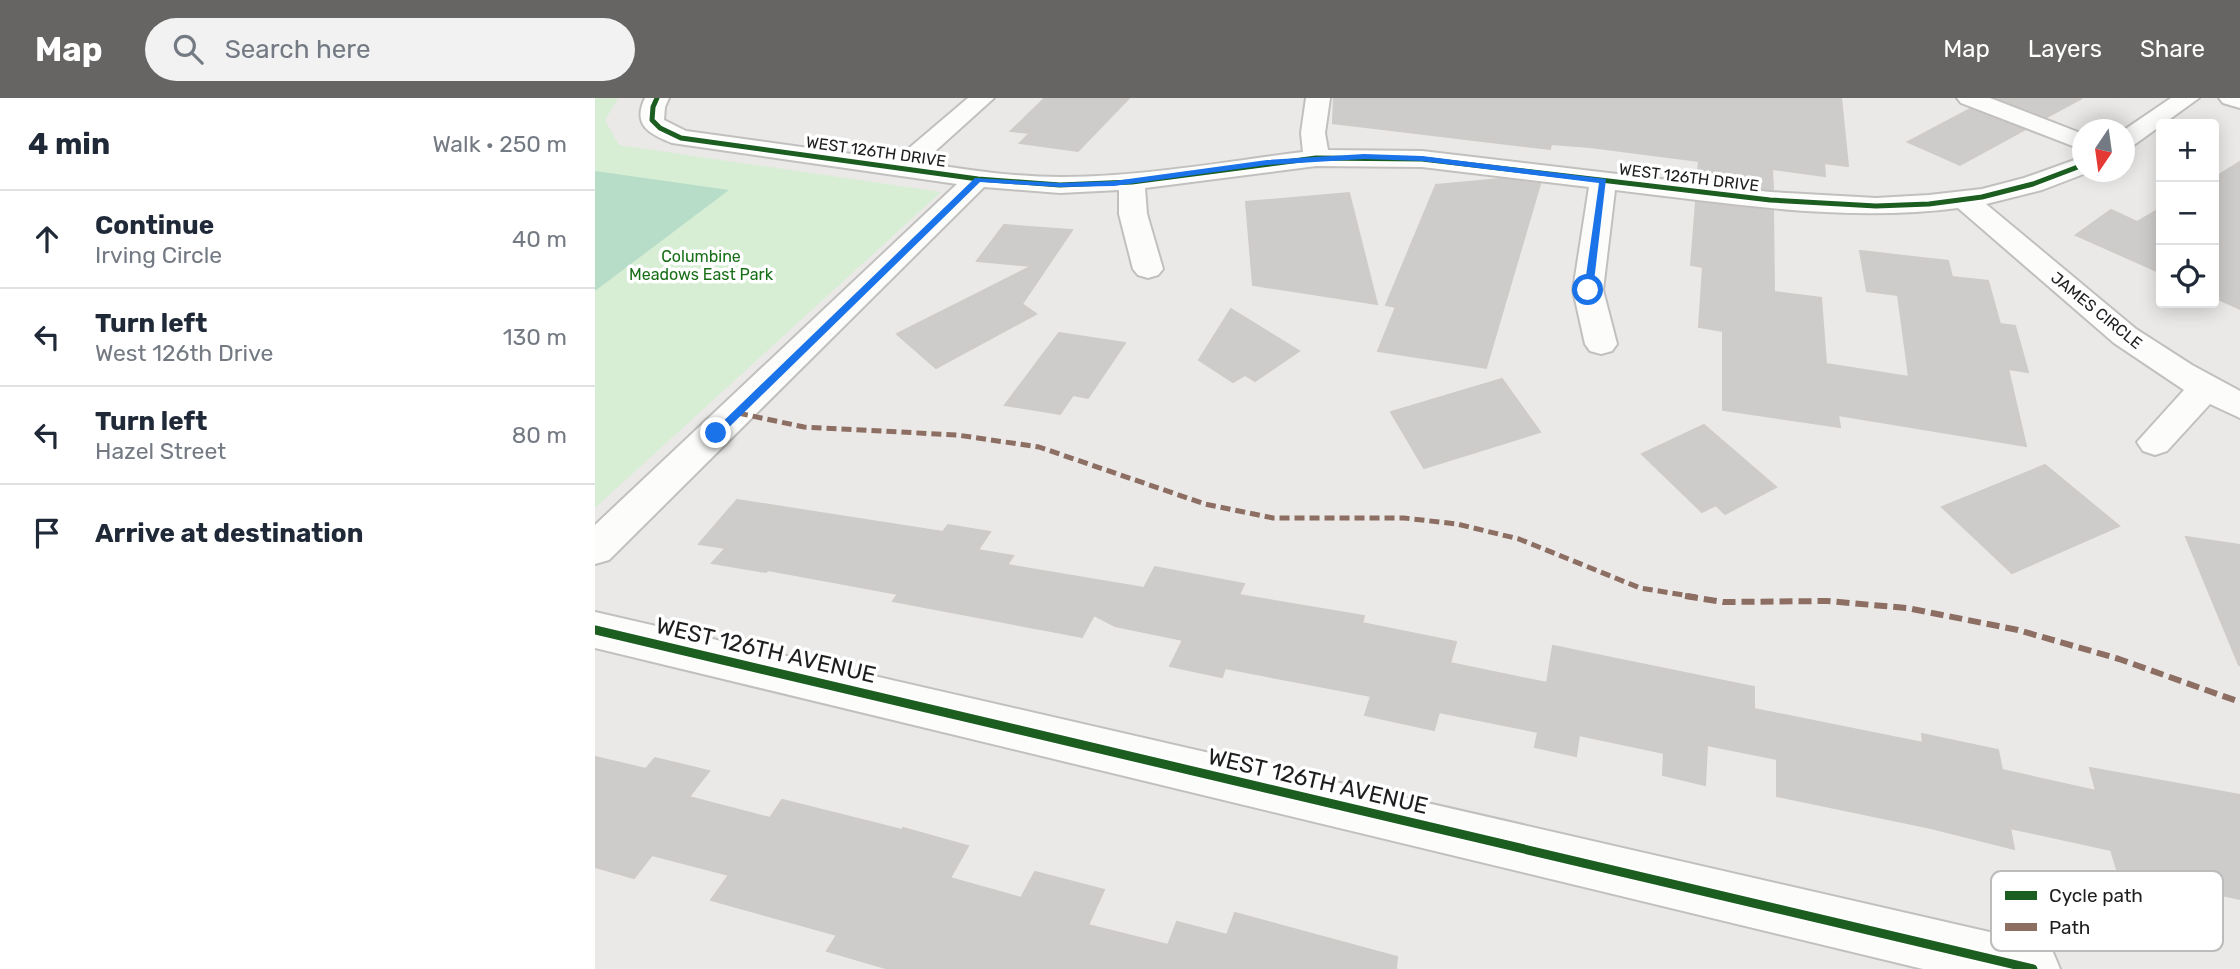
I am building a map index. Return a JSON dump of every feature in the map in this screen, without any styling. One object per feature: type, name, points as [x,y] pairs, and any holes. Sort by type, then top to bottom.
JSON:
[{"type":"street","name":"WEST 126TH DRIVE","points":[[657,98],[650,111],[652,122],[661,131],[681,138],[978,179],[1060,185],[1132,182],[1316,158],[1422,159],[1796,203],[1850,206],[1963,199],[2015,189],[2072,170]]},
{"type":"street","points":[[901,169],[982,98]]},
{"type":"street","points":[[1316,158],[1314,133],[1318,98]]},
{"type":"street","points":[[1969,98],[2072,139]]},
{"type":"street","points":[[2135,133],[2187,98]]},
{"type":"street","points":[[2231,98],[2240,101]]},
{"type":"street","points":[[595,549],[978,179]]},
{"type":"street","points":[[1601,344],[1588,290],[1604,181]]},
{"type":"street","points":[[1132,182],[1133,214],[1148,269]]},
{"type":"street","name":"JAMES CIRCLE","points":[[1963,199],[2125,336],[2205,388],[2240,406]]},
{"type":"street","points":[[2155,442],[2205,388]]},
{"type":"street","name":"WEST 126TH AVENUE","points":[[595,630],[2033,969]]},
{"type":"green space","name":"Columbine Meadows East Park","points":[[595,98],[618,98],[605,120],[619,145],[941,192],[595,508]]},
{"type":"green space","points":[[595,171],[729,190],[595,291]]},
{"type":"building","points":[[1045,98],[1129,98],[1078,151],[1020,143],[1030,133],[1011,131]]},
{"type":"building","points":[[1334,98],[1841,98],[1848,166],[1824,163],[1825,176],[1772,169],[1773,190],[1697,181],[1699,161],[1590,147],[1551,144],[1550,149],[1333,123]]},
{"type":"building","points":[[1997,98],[2082,98],[2047,117]]},
{"type":"building","points":[[1970,109],[2024,130],[1960,165],[1908,142]]},
{"type":"building","points":[[2240,162],[2240,309],[2219,299],[2219,175]]},
{"type":"building","points":[[1501,179],[1540,184],[1486,368],[1378,351],[1396,307],[1386,305],[1436,185]]},
{"type":"building","points":[[1349,193],[1377,304],[1253,285],[1246,202]]},
{"type":"building","points":[[1696,202],[1773,211],[1774,292],[1821,298],[1826,364],[1909,377],[1898,295],[1867,291],[1860,251],[1948,261],[1952,277],[1988,281],[2000,324],[2015,326],[2028,372],[2008,369],[2026,446],[1838,415],[1840,427],[1723,410],[1723,331],[1699,327],[1703,267],[1691,265]]},
{"type":"building","points":[[2111,210],[2137,222],[2156,211],[2156,271],[2076,235]]},
{"type":"building","points":[[1004,225],[1072,230],[1022,304],[1036,314],[936,368],[897,334],[1032,266],[977,261]]},
{"type":"building","points":[[1231,309],[1299,351],[1255,381],[1245,375],[1233,382],[1199,360]]},
{"type":"building","points":[[1059,333],[1125,343],[1088,398],[1073,395],[1060,414],[1005,405]]},
{"type":"building","points":[[1502,379],[1540,432],[1424,468],[1391,412]]},
{"type":"building","points":[[1704,425],[1776,487],[1725,514],[1716,505],[1702,512],[1642,454]]},
{"type":"building","points":[[2045,465],[2119,526],[2012,573],[1942,507]]},
{"type":"building","points":[[737,500],[943,532],[948,525],[990,532],[978,550],[1013,556],[1007,565],[1144,588],[1155,567],[1244,584],[1239,595],[1364,616],[1362,623],[1456,642],[1450,663],[1547,683],[1553,646],[1754,687],[1754,709],[1923,743],[1922,734],[1998,750],[2002,770],[2096,791],[2090,768],[2240,795],[2240,899],[2223,895],[2223,871],[2117,871],[2111,850],[2010,828],[2014,849],[1931,828],[1777,796],[1777,759],[1707,745],[1705,785],[1663,775],[1664,753],[1579,735],[1576,756],[1535,747],[1538,732],[1439,712],[1434,730],[1365,715],[1371,696],[1225,668],[1222,677],[1170,666],[1183,640],[1115,626],[1094,615],[1082,637],[893,601],[898,594],[768,570],[766,572],[712,563],[726,548],[699,544]]},
{"type":"building","points":[[2186,537],[2240,545],[2240,665],[2239,665]]},
{"type":"building","points":[[595,757],[646,769],[655,758],[709,771],[689,797],[770,818],[782,800],[968,846],[950,878],[1021,898],[1035,872],[1104,890],[1088,925],[1168,945],[1177,922],[1227,935],[1235,913],[1397,957],[1396,969],[889,969],[827,951],[837,935],[711,900],[729,875],[652,855],[634,878],[595,867]]},
{"type":"marked path","points":[[738,413],[804,427],[957,435],[1039,447],[1205,504],[1273,518],[1404,518],[1457,524],[1519,539],[1640,588],[1723,602],[1827,601],[1907,608],[2018,630],[2119,659],[2240,702]]},
{"type":"cycle path","points":[[657,98],[651,114],[652,120],[666,132],[681,138],[978,179],[1060,185],[1132,182],[1316,158],[1422,159],[1770,200],[1876,206],[1929,204],[1982,197],[2033,184],[2072,169]]},
{"type":"cycle path","points":[[595,630],[2033,969]]},
{"type":"route","points":[[716,433],[978,179],[1060,185],[1114,184],[1267,163],[1364,156],[1422,159],[1604,181],[1588,290]]}]
